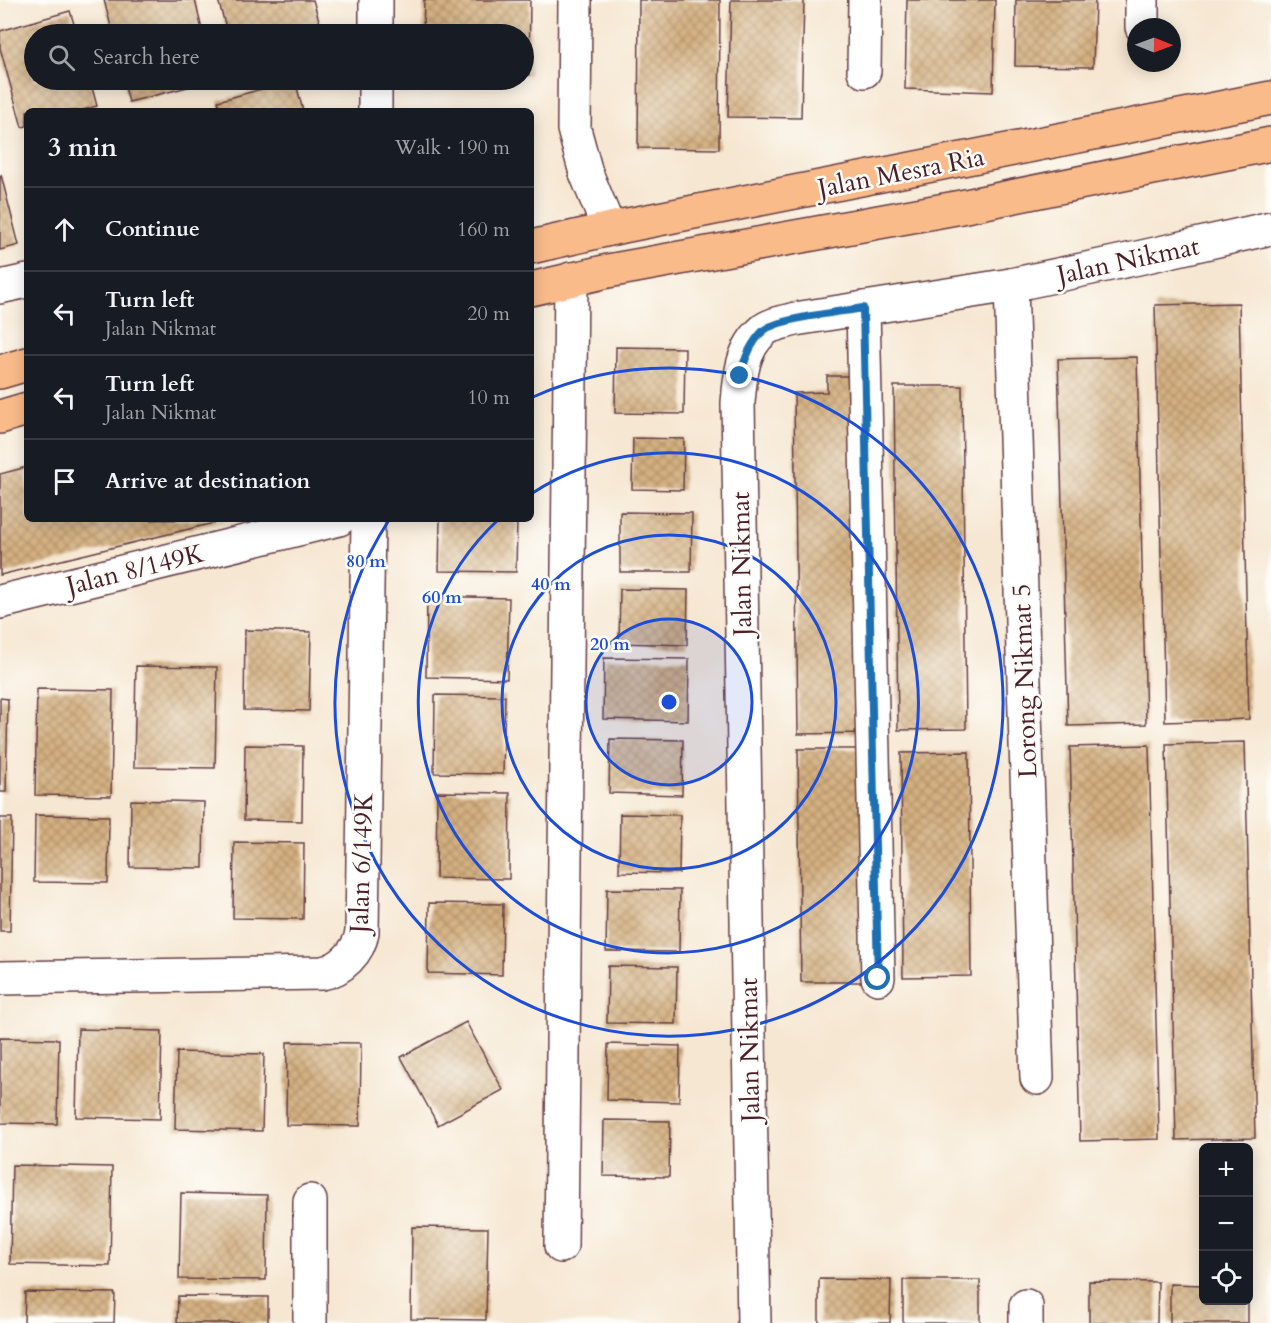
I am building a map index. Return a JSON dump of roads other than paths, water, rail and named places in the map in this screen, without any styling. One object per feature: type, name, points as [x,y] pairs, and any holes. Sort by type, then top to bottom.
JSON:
[{"type":"main road","name":"Jalan Mesra Ria","points":[[534,246],[609,229],[1271,98]]},
{"type":"main road","name":"Jalan Mesra Ria","points":[[534,288],[571,279],[956,208],[1271,144]]},
{"type":"main road","points":[[0,372],[24,365]]},
{"type":"main road","points":[[0,417],[24,410]]},
{"type":"street","points":[[376,0],[376,24]]},
{"type":"street","points":[[575,0],[574,129],[586,173],[609,229]]},
{"type":"street","points":[[864,71],[865,0]]},
{"type":"street","points":[[1142,0],[1142,18]]},
{"type":"street","points":[[375,90],[375,108]]},
{"type":"street","name":"Jalan Nikmat","points":[[754,1323],[739,427],[740,376],[748,350],[765,329],[795,319],[1011,285],[1271,228]]},
{"type":"street","points":[[561,1246],[571,279]]},
{"type":"street","points":[[0,287],[24,282]]},
{"type":"street","name":"Lorong Nikmat 5","points":[[1011,285],[1037,1078]]},
{"type":"street","points":[[863,308],[878,978]]},
{"type":"street","name":"Jalan 8/149K","points":[[0,603],[327,522]]},
{"type":"street","name":"Jalan 6/149K","points":[[0,978],[322,973],[336,969],[354,952],[362,932],[368,522]]},
{"type":"street","points":[[309,1323],[310,1201]]}]
